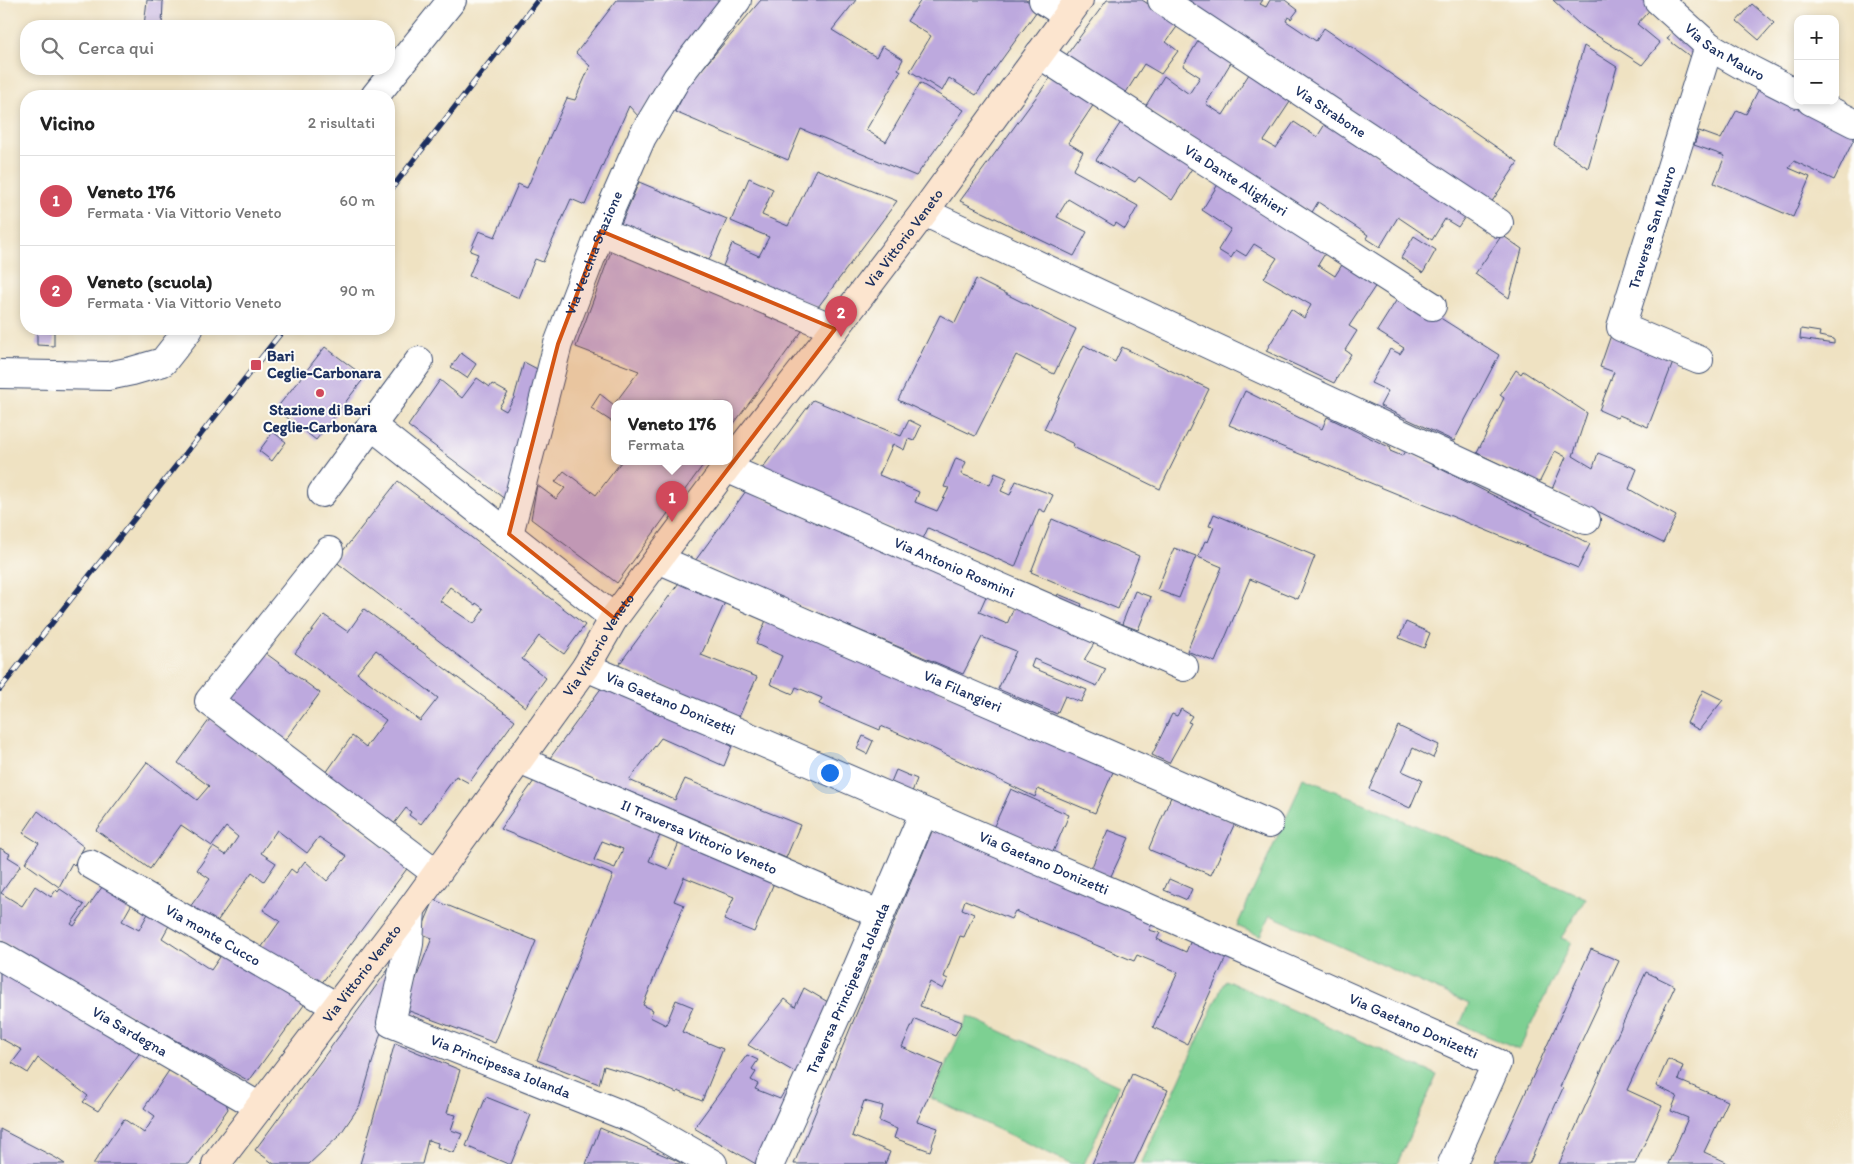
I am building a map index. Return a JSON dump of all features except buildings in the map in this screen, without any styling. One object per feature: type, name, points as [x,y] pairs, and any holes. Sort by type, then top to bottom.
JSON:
[{"type":"street","points":[[395,71],[452,0]]},
{"type":"street","name":"Via Vecchia Stazione","points":[[509,534],[558,344],[601,231],[642,137],[677,78],[737,0]]},
{"type":"street","points":[[1043,0],[1073,8]]},
{"type":"street","name":"Via Strabone","points":[[1162,0],[1499,223]]},
{"type":"street","name":"Via San Mauro","points":[[1658,0],[1709,46],[1794,92]]},
{"type":"street","name":"Via Vittorio Veneto","points":[[733,459],[924,212],[1073,8]]},
{"type":"street","name":"Traversa San Mauro","points":[[1700,360],[1620,327],[1709,46]]},
{"type":"street","name":"Via Dante Alighieri","points":[[1039,54],[1432,306]]},
{"type":"street","points":[[380,90],[392,75]]},
{"type":"street","points":[[1819,105],[1854,123]]},
{"type":"street","points":[[924,212],[1586,520]]},
{"type":"street","points":[[601,231],[835,329]]},
{"type":"street","points":[[0,374],[108,376],[132,371],[163,362],[184,335]]},
{"type":"street","points":[[322,493],[419,361]]},
{"type":"street","points":[[372,426],[614,618]]},
{"type":"street","name":"Via Vittorio Veneto","points":[[216,1164],[411,909],[586,667],[614,618],[728,465]]},
{"type":"street","name":"Via Antonio Rosmini","points":[[726,468],[1184,667]]},
{"type":"street","points":[[329,550],[209,701],[436,873]]},
{"type":"street","name":"Via Filangieri","points":[[658,558],[1269,824]]},
{"type":"street","name":"Via Gaetano Donizetti","points":[[586,667],[1142,905],[1497,1063],[1452,1164]]},
{"type":"street","name":"II Traversa Vittorio Veneto","points":[[519,760],[880,914]]},
{"type":"street","name":"Traversa Principessa Iolanda","points":[[770,1164],[851,983],[924,812]]},
{"type":"street","name":"Via monte Cucco","points":[[90,864],[337,1007]]},
{"type":"street","name":"Via Principessa Iolanda","points":[[411,909],[409,944],[391,1023],[638,1121],[713,1164]]},
{"type":"street","name":"Via Sardegna","points":[[0,956],[260,1107]]},
{"type":"highlighted area","points":[[601,231],[835,329],[614,618],[509,534],[558,344]]},
{"type":"green space","points":[[1304,778],[1586,898],[1561,938],[1571,942],[1519,1050],[1460,1024],[1469,1004],[1270,915],[1260,936],[1237,926]]},
{"type":"green space","points":[[1225,980],[1437,1075],[1397,1164],[1141,1164]]},
{"type":"green space","points":[[968,1016],[1119,1086],[1084,1164],[1072,1164],[931,1098]]},
{"type":"railway","points":[[395,184],[538,0]]},
{"type":"railway","points":[[0,689],[279,335]]},
{"type":"place","name":"Veneto (scuola)","points":[[841,337]]},
{"type":"place","name":"Bari Ceglie-Carbonara","points":[[256,365]]},
{"type":"place","name":"Stazione di Bari Ceglie-Carbonara","points":[[320,393]]},
{"type":"place","name":"Veneto 176","points":[[672,522]]}]
